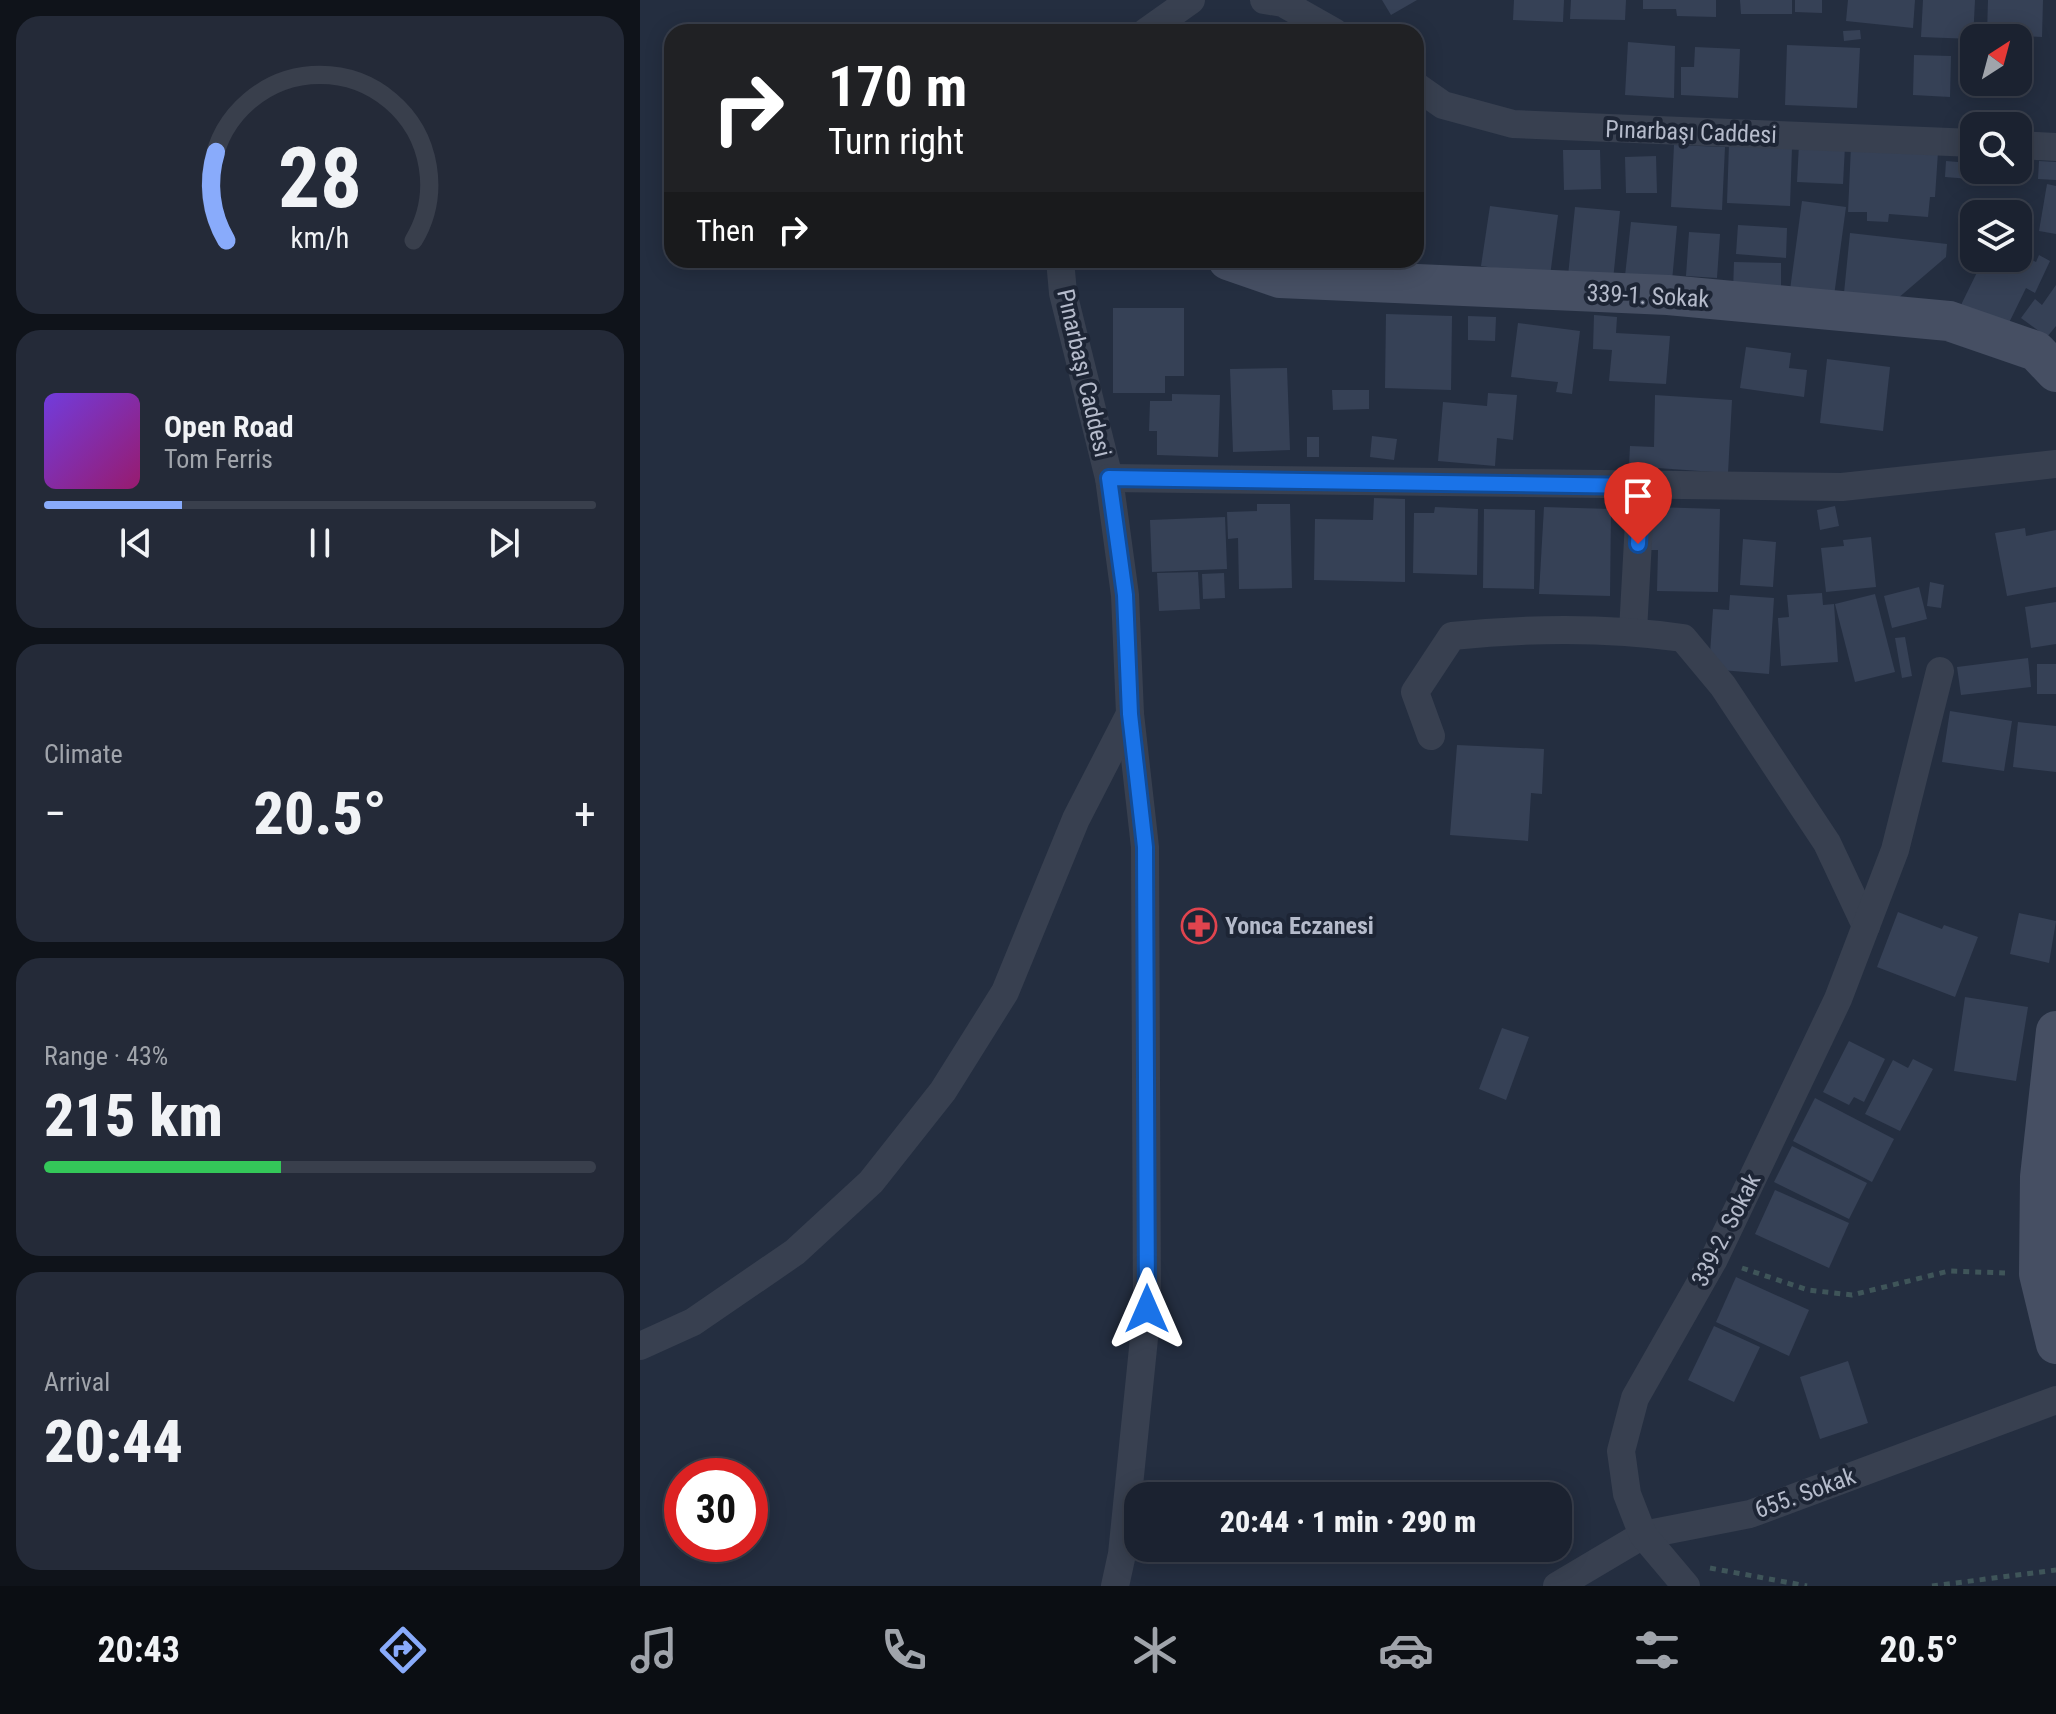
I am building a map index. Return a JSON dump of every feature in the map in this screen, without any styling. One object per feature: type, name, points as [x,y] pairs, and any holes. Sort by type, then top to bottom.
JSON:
[{"type":"street","points":[[1157,24],[1191,0]]},
{"type":"street","points":[[1264,0],[1283,3],[1320,24]]},
{"type":"street","name":"Pınarbaşı Caddesi","points":[[1424,92],[1443,105],[1513,124],[1960,142]]},
{"type":"street","points":[[2032,146],[2056,147]]},
{"type":"street","name":"Pınarbaşı Caddesi","points":[[1061,268],[1063,293],[1109,478],[1125,595],[1130,714],[1145,847],[1147,1309],[1122,1554],[1115,1586]]},
{"type":"street","name":"339-1. Sokak","points":[[1251,268],[1280,278],[1668,295],[1949,321],[2036,351],[2056,372]]},
{"type":"street","points":[[1109,478],[1842,487],[2056,464]]},
{"type":"street","points":[[1633,631],[1641,486]]},
{"type":"street","points":[[1431,736],[1415,692],[1452,636],[1514,630],[1633,631],[1683,638],[1723,686],[1827,843],[1866,926]]},
{"type":"street","name":"339-2. Sokak","points":[[1686,1586],[1643,1535],[1627,1494],[1621,1451],[1635,1398],[1714,1259],[1838,999],[1895,850],[1940,671]]},
{"type":"street","points":[[640,1346],[693,1322],[795,1252],[871,1182],[943,1091],[1005,992],[1076,819],[1130,714]]},
{"type":"street","points":[[2056,1031],[2040,1177],[2056,1344]]},
{"type":"street","name":"655. Sokak","points":[[1557,1586],[1643,1535],[1750,1514],[2056,1400]]},
{"type":"path","points":[[1714,1259],[1808,1290],[1852,1295],[2045,1248]]},
{"type":"path","points":[[1663,1560],[1807,1586]]},
{"type":"path","points":[[1932,1586],[2056,1570]]},
{"type":"building","points":[[1382,0],[1417,0],[1391,15]]},
{"type":"building","points":[[1514,0],[1564,0],[1563,22],[1513,20]]},
{"type":"building","points":[[1571,0],[1626,0],[1625,20],[1570,19]]},
{"type":"building","points":[[1643,0],[1716,0],[1716,17],[1677,16],[1676,9],[1643,9]]},
{"type":"building","points":[[1740,0],[1792,0],[1792,14],[1741,14]]},
{"type":"building","points":[[1795,0],[1822,0],[1822,13],[1795,12]]},
{"type":"building","points":[[1848,0],[1915,0],[1913,28],[1846,21]]},
{"type":"building","points":[[1923,0],[1975,0],[1974,24],[1960,24],[1960,38],[1921,37]]},
{"type":"building","points":[[1988,0],[2043,0],[2042,37],[2032,36],[2032,24],[1987,24]]},
{"type":"building","points":[[1860,30],[1861,39],[1844,41],[1843,31]]},
{"type":"building","points":[[1628,42],[1675,46],[1674,98],[1625,95]]},
{"type":"building","points":[[1787,45],[1860,48],[1857,108],[1785,105]]},
{"type":"building","points":[[1695,47],[1740,49],[1738,98],[1681,95],[1681,67],[1694,67]]},
{"type":"building","points":[[1914,55],[1951,56],[1950,97],[1913,95]]},
{"type":"building","points":[[1729,144],[1792,147],[1790,206],[1727,203]]},
{"type":"building","points":[[1799,144],[1845,146],[1843,184],[1797,182]]},
{"type":"building","points":[[1674,145],[1725,147],[1722,210],[1671,207]]},
{"type":"building","points":[[1851,146],[1938,152],[1935,197],[1930,197],[1928,217],[1889,214],[1888,222],[1867,221],[1867,212],[1848,212]]},
{"type":"building","points":[[1563,150],[1600,150],[1601,189],[1564,190]]},
{"type":"building","points":[[1656,156],[1657,193],[1626,193],[1625,157]]},
{"type":"building","points":[[1946,161],[1960,162],[1960,178],[1945,177]]},
{"type":"building","points":[[2039,161],[2056,162],[2056,180],[2038,179]]},
{"type":"building","points":[[2047,184],[2056,186],[2056,234],[2039,231]]},
{"type":"building","points":[[1802,201],[1846,207],[1834,296],[1790,290]]},
{"type":"building","points":[[1490,206],[1558,215],[1550,276],[1481,266]]},
{"type":"building","points":[[1575,207],[1620,211],[1613,280],[1568,276]]},
{"type":"building","points":[[1631,222],[1677,226],[1672,281],[1625,276]]},
{"type":"building","points":[[1738,225],[1787,228],[1786,258],[1736,254]]},
{"type":"building","points":[[1689,232],[1720,234],[1717,278],[1686,276]]},
{"type":"building","points":[[1850,233],[1947,244],[1946,257],[1897,299],[1844,293]]},
{"type":"building","points":[[2039,255],[2050,261],[2035,293],[2026,288],[2006,329],[1960,307],[1977,272],[2032,272],[2032,260],[2036,262]]},
{"type":"building","points":[[1734,262],[1781,263],[1781,292],[1733,291]]},
{"type":"building","points":[[2056,285],[2056,326],[2047,337],[2021,318],[2035,299],[2042,305]]},
{"type":"building","points":[[1113,308],[1184,308],[1184,376],[1165,376],[1165,393],[1113,393]]},
{"type":"building","points":[[1386,314],[1452,316],[1451,390],[1385,388]]},
{"type":"building","points":[[1594,315],[1617,317],[1616,333],[1670,336],[1666,384],[1609,381],[1612,350],[1593,349]]},
{"type":"building","points":[[1468,316],[1496,317],[1495,341],[1468,340]]},
{"type":"building","points":[[1518,323],[1580,331],[1572,394],[1556,392],[1558,382],[1511,377]]},
{"type":"building","points":[[1746,347],[1791,353],[1789,368],[1807,370],[1804,397],[1740,388]]},
{"type":"building","points":[[1827,359],[1890,367],[1883,431],[1820,423]]},
{"type":"building","points":[[1287,368],[1290,450],[1233,452],[1230,369]]},
{"type":"building","points":[[1332,390],[1369,390],[1369,409],[1333,410]]},
{"type":"building","points":[[1488,393],[1517,395],[1513,440],[1497,438],[1495,466],[1438,461],[1443,402],[1487,406]]},
{"type":"building","points":[[1172,394],[1220,395],[1218,457],[1157,455],[1157,431],[1149,431],[1150,401],[1172,401]]},
{"type":"building","points":[[1655,395],[1732,400],[1728,473],[1629,466],[1630,446],[1654,447]]},
{"type":"building","points":[[1372,436],[1397,439],[1394,460],[1370,457]]},
{"type":"building","points":[[1307,437],[1319,437],[1319,457],[1307,457]]},
{"type":"building","points":[[1374,498],[1405,499],[1405,582],[1314,580],[1315,519],[1373,520]]},
{"type":"building","points":[[1257,504],[1290,504],[1292,588],[1239,589],[1238,538],[1228,539],[1227,512],[1257,511]]},
{"type":"building","points":[[1835,506],[1839,526],[1820,530],[1817,510]]},
{"type":"building","points":[[1435,507],[1478,509],[1477,575],[1413,573],[1414,513],[1434,513]]},
{"type":"building","points":[[1544,507],[1611,509],[1610,596],[1539,594]]},
{"type":"building","points":[[1652,507],[1720,509],[1718,592],[1657,591],[1658,550],[1651,550]]},
{"type":"building","points":[[1484,509],[1535,510],[1534,589],[1483,588]]},
{"type":"building","points":[[1225,517],[1227,569],[1152,572],[1150,520]]},
{"type":"building","points":[[2025,528],[2026,536],[2056,530],[2056,587],[2007,596],[1995,533]]},
{"type":"building","points":[[1871,537],[1876,587],[1826,592],[1821,548],[1844,546],[1843,540]]},
{"type":"building","points":[[1743,539],[1776,542],[1773,587],[1740,585]]},
{"type":"building","points":[[1198,572],[1200,609],[1159,611],[1157,573]]},
{"type":"building","points":[[1224,573],[1225,598],[1203,599],[1202,574]]},
{"type":"building","points":[[1930,582],[1944,585],[1941,608],[1927,606]]},
{"type":"building","points":[[1919,587],[1927,619],[1892,628],[1884,596]]},
{"type":"building","points":[[1822,593],[1823,605],[1834,604],[1838,662],[1781,666],[1778,618],[1789,617],[1787,595]]},
{"type":"building","points":[[1875,594],[1895,672],[1855,682],[1835,604]]},
{"type":"building","points":[[1730,595],[1774,598],[1769,674],[1709,669],[1713,609],[1729,610]]},
{"type":"building","points":[[2056,602],[2056,644],[2031,648],[2025,607]]},
{"type":"building","points":[[1905,637],[1912,676],[1902,678],[1895,638]]},
{"type":"building","points":[[2028,658],[2031,687],[1961,695],[1957,667]]},
{"type":"building","points":[[2037,664],[2056,664],[2056,694],[2037,694]]},
{"type":"building","points":[[1950,711],[2012,721],[2004,771],[1942,762]]},
{"type":"building","points":[[2018,722],[2056,726],[2056,772],[2013,767]]},
{"type":"building","points":[[1457,745],[1544,749],[1542,794],[1531,793],[1528,841],[1450,835]]},
{"type":"building","points":[[1898,912],[1942,929],[1944,925],[1978,937],[1955,997],[1877,967]]},
{"type":"building","points":[[2019,913],[2056,921],[2049,963],[2010,954]]},
{"type":"building","points":[[1965,997],[2028,1007],[2016,1081],[1954,1071]]},
{"type":"building","points":[[1502,1028],[1529,1037],[1506,1100],[1479,1089]]},
{"type":"building","points":[[1849,1041],[1885,1059],[1864,1102],[1854,1097],[1849,1105],[1823,1092]]},
{"type":"building","points":[[1913,1059],[1933,1069],[1900,1131],[1865,1114],[1893,1060],[1908,1068]]},
{"type":"building","points":[[1815,1098],[1894,1139],[1872,1182],[1793,1141]]},
{"type":"building","points":[[1792,1146],[1867,1183],[1849,1219],[1774,1182]]},
{"type":"building","points":[[1775,1190],[1849,1223],[1829,1268],[1755,1234]]},
{"type":"building","points":[[1736,1277],[1809,1310],[1789,1356],[1716,1322]]},
{"type":"building","points":[[1714,1326],[1760,1347],[1734,1402],[1688,1380]]},
{"type":"building","points":[[1848,1361],[1868,1423],[1820,1439],[1800,1377]]},
{"type":"place","name":"Yonca Eczanesi","points":[[1199,926]]},
{"type":"route","points":[[1147,1309],[1145,847],[1130,714],[1125,595],[1109,478],[1641,486],[1638,544]]}]
